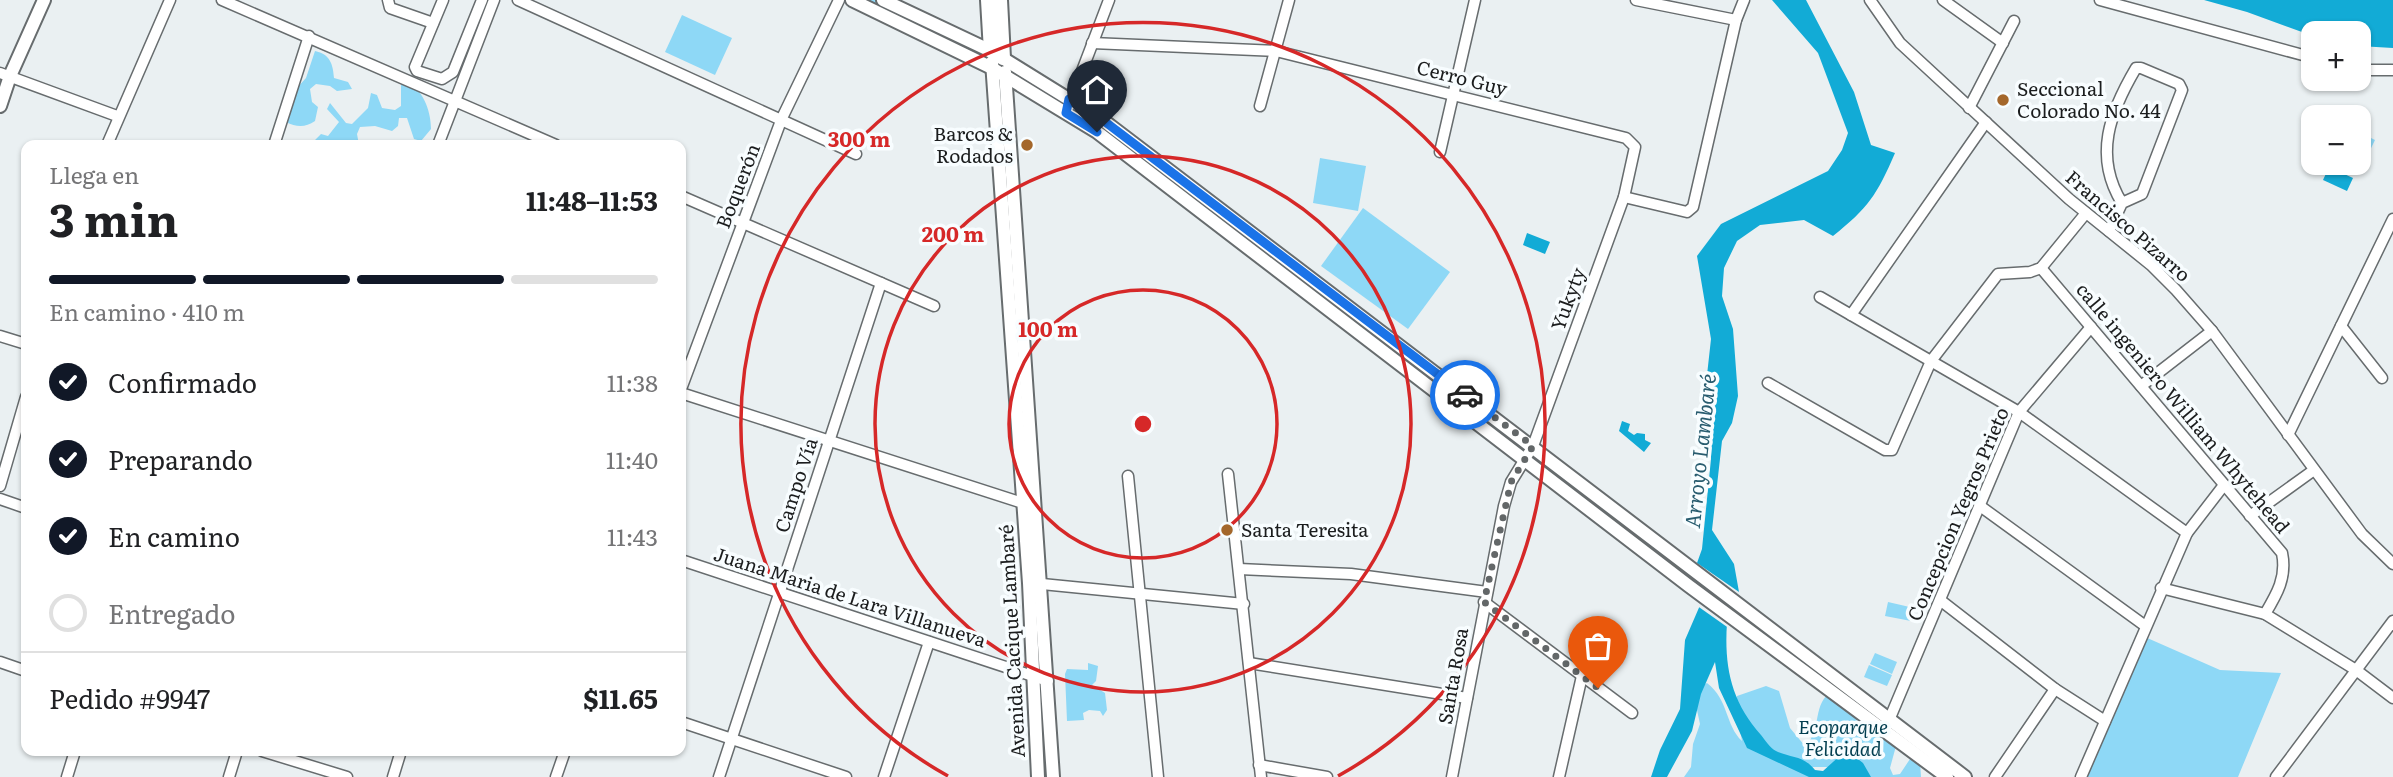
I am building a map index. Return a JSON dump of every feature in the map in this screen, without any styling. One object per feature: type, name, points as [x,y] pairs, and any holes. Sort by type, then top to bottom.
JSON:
[{"type":"highway","points":[[988,0],[995,59]]},
{"type":"highway","points":[[995,59],[1000,0]]},
{"type":"main road","points":[[0,106],[5,75],[44,0]]},
{"type":"main road","points":[[852,0],[995,59]]},
{"type":"main road","points":[[883,0],[1069,99],[1523,460],[1689,586],[1962,776]]},
{"type":"main road","name":"Avenida Cacique Lambaré","points":[[995,59],[1005,75],[1037,508],[1053,777]]},
{"type":"main road","name":"Avenida Cacique Lambaré","points":[[995,59],[1038,777]]},
{"type":"main road","points":[[1005,75],[1169,178],[1533,446],[1743,608],[1947,777]]},
{"type":"main road","points":[[1008,116],[1015,97],[1030,92]]},
{"type":"street","points":[[109,140],[170,0]]},
{"type":"street","points":[[222,0],[544,140]]},
{"type":"street","points":[[388,0],[390,8],[433,23]]},
{"type":"street","points":[[443,0],[415,67],[417,71],[442,79],[453,72],[482,0]]},
{"type":"street","points":[[440,140],[494,0]]},
{"type":"street","points":[[518,0],[856,154]]},
{"type":"street","name":"Boquerón","points":[[686,377],[782,118],[839,0]]},
{"type":"street","points":[[1066,113],[1069,99],[1109,0]]},
{"type":"street","points":[[1260,106],[1289,0]]},
{"type":"street","points":[[1440,152],[1456,93],[1475,0]]},
{"type":"street","points":[[1636,0],[1736,20]]},
{"type":"street","points":[[1624,197],[1687,212],[1693,207],[1736,20],[1744,0]]},
{"type":"street","name":"Francisco Pizarro","points":[[1870,0],[1900,43],[2086,213],[2151,265],[2212,331],[2362,534],[2393,564]]},
{"type":"street","points":[[1943,0],[2003,43]]},
{"type":"street","points":[[2100,0],[2301,54]]},
{"type":"street","points":[[1969,108],[2014,21]]},
{"type":"street","points":[[276,140],[309,36]]},
{"type":"street","name":"Cerro Guy","points":[[1092,43],[1276,51],[1456,93],[1626,138],[1635,147]]},
{"type":"street","points":[[2109,231],[2122,203],[2142,194],[2182,90],[2179,84],[2141,68],[2136,68],[2117,102],[2106,140],[2107,166],[2122,203]]},
{"type":"street","points":[[2371,70],[2393,70]]},
{"type":"street","points":[[5,75],[117,116]]},
{"type":"street","points":[[1851,315],[1986,122]]},
{"type":"street","name":"Yukyty","points":[[1523,460],[1533,446],[1624,197],[1636,156],[1635,147]]},
{"type":"street","points":[[686,198],[934,306]]},
{"type":"street","points":[[1768,383],[1888,451],[1892,450],[1931,361],[1998,274],[2030,272],[2041,268],[2086,213]]},
{"type":"street","points":[[2288,435],[2392,226]]},
{"type":"street","name":"calle ingeniero William Whytehead","points":[[2041,268],[2282,553],[2285,568],[2277,595],[2265,614]]},
{"type":"street","name":"Campo Vía","points":[[719,777],[881,283]]},
{"type":"street","points":[[1820,297],[2019,412],[2187,533]]},
{"type":"street","points":[[2340,326],[2382,378]]},
{"type":"street","name":"Concepcion Yegros Prieto","points":[[1886,725],[2019,412],[2091,327]]},
{"type":"street","points":[[2141,386],[2212,331]]},
{"type":"street","points":[[0,335],[21,342]]},
{"type":"street","points":[[686,393],[1037,508]]},
{"type":"street","points":[[0,485],[21,414]]},
{"type":"street","name":"Santa Rosa","points":[[1452,777],[1504,506],[1511,482],[1523,460]]},
{"type":"street","points":[[2250,516],[2314,470]]},
{"type":"street","points":[[1228,474],[1261,777]]},
{"type":"street","points":[[1128,476],[1142,595],[1158,777]]},
{"type":"street","points":[[2081,777],[2144,625],[2187,533],[2224,485]]},
{"type":"street","points":[[0,499],[21,506]]},
{"type":"street","points":[[1980,506],[2144,625]]},
{"type":"street","name":"Juana Maria de Lara Villanueva","points":[[686,562],[1048,681]]},
{"type":"street","points":[[1239,569],[1351,574],[1485,597],[1632,713]]},
{"type":"street","points":[[1042,584],[1244,604]]},
{"type":"street","points":[[2161,588],[2265,614],[2356,670],[2393,698]]},
{"type":"street","points":[[1940,600],[2056,689],[2105,721]]},
{"type":"street","points":[[2276,777],[2393,621]]},
{"type":"street","points":[[884,777],[929,642]]},
{"type":"street","points":[[0,662],[21,669]]},
{"type":"street","points":[[1250,663],[1467,698]]},
{"type":"street","points":[[1559,777],[1582,676]]},
{"type":"street","points":[[1995,777],[2056,689]]},
{"type":"street","points":[[686,724],[846,777]]},
{"type":"street","points":[[67,777],[73,756]]},
{"type":"street","points":[[229,777],[235,756]]},
{"type":"street","points":[[278,756],[347,777]]},
{"type":"street","points":[[393,777],[399,756]]},
{"type":"street","points":[[556,777],[563,756]]},
{"type":"street","points":[[1259,765],[1327,777]]},
{"type":"green space","points":[[866,0],[875,0],[983,56],[982,57]]},
{"type":"green space","points":[[682,15],[732,38],[715,75],[665,52]]},
{"type":"green space","points":[[315,51],[330,60],[334,78],[348,82],[352,89],[337,91],[330,86],[316,84],[310,89],[312,102],[318,107],[315,121],[304,126],[293,125],[286,122],[296,89],[306,78]]},
{"type":"green space","points":[[405,79],[424,100],[431,129],[422,140],[414,139],[407,118],[399,118],[398,126],[392,131],[375,126],[360,127],[358,140],[315,140],[321,134],[328,136],[339,122],[327,109],[330,103],[346,123],[352,124],[368,108],[371,93],[377,95],[382,108],[395,110],[401,106],[401,85]]},
{"type":"green space","points":[[1080,110],[1518,446],[1518,448],[1079,112]]},
{"type":"green space","points":[[1320,158],[1366,166],[1358,211],[1313,203]]},
{"type":"green space","points":[[1363,208],[1450,272],[1408,329],[1321,266]]},
{"type":"green space","points":[[1538,462],[1876,715],[1874,717]]},
{"type":"green space","points":[[1888,602],[1914,608],[1911,621],[1885,616]]},
{"type":"green space","points":[[2145,637],[2220,670],[2281,673],[2238,777],[2084,777]]},
{"type":"green space","points":[[1875,653],[1897,662],[1892,674],[1870,664]]},
{"type":"green space","points":[[1088,663],[1098,666],[1096,681],[1092,685],[1105,693],[1107,710],[1103,716],[1100,711],[1089,710],[1083,713],[1084,720],[1067,721],[1065,674],[1067,669],[1088,670]]},
{"type":"green space","points":[[1869,665],[1892,675],[1887,686],[1864,677]]},
{"type":"green space","name":"Ecoparque Felicidad","points":[[1707,683],[1719,697],[1732,728],[1742,741],[1735,704],[1737,696],[1766,686],[1779,691],[1790,728],[1805,746],[1814,734],[1820,706],[1829,693],[1896,746],[1890,768],[1893,775],[1900,774],[1912,756],[1920,762],[1921,777],[1834,777],[1831,767],[1812,767],[1813,777],[1684,777],[1691,767],[1693,744],[1700,724],[1695,701],[1699,687]]},
{"type":"shaded area","points":[[1772,0],[1806,0],[1854,92],[1871,145],[1895,153],[1870,200],[1833,236],[1804,220],[1760,225],[1737,241],[1724,268],[1722,296],[1733,329],[1738,396],[1732,423],[1722,441],[1712,530],[1734,564],[1739,592],[1697,563],[1702,549],[1711,459],[1707,375],[1711,339],[1697,256],[1721,224],[1828,171],[1842,150],[1848,133],[1818,53]]},
{"type":"shaded area","points":[[2204,0],[2393,0],[2393,48],[2371,47],[2371,21],[2301,21],[2301,32]]},
{"type":"shaded area","points":[[2325,175],[2346,175],[2353,178],[2347,191],[2323,180]]},
{"type":"shaded area","points":[[1527,233],[1550,242],[1545,254],[1523,245]]},
{"type":"shaded area","points":[[1622,421],[1630,424],[1628,431],[1634,435],[1645,434],[1645,440],[1651,443],[1644,452],[1619,431]]},
{"type":"shaded area","points":[[1701,603],[1727,623],[1727,654],[1736,696],[1751,722],[1770,746],[1776,751],[1806,762],[1815,770],[1823,771],[1843,753],[1849,752],[1863,763],[1871,777],[1809,777],[1747,748],[1719,688],[1715,662],[1701,694],[1692,731],[1667,777],[1651,777],[1660,750],[1680,709],[1685,640]]},
{"type":"pier","points":[[1699,601],[1731,623],[1730,629],[1696,605]]},
{"type":"way so far","points":[[1465,395],[1533,446],[1511,482],[1484,602],[1598,688]]},
{"type":"place","name":"Seccional Colorado No. 44","points":[[2003,100]]},
{"type":"place","name":"Barcos & Rodados","points":[[1027,145]]},
{"type":"place","name":"Santa Teresita","points":[[1227,530]]},
{"type":"route","points":[[1097,132],[1066,113],[1069,99],[1104,121],[1465,395]]},
{"type":"water label","name":"Arroyo Lambaré","points":[[1701,451]]}]
